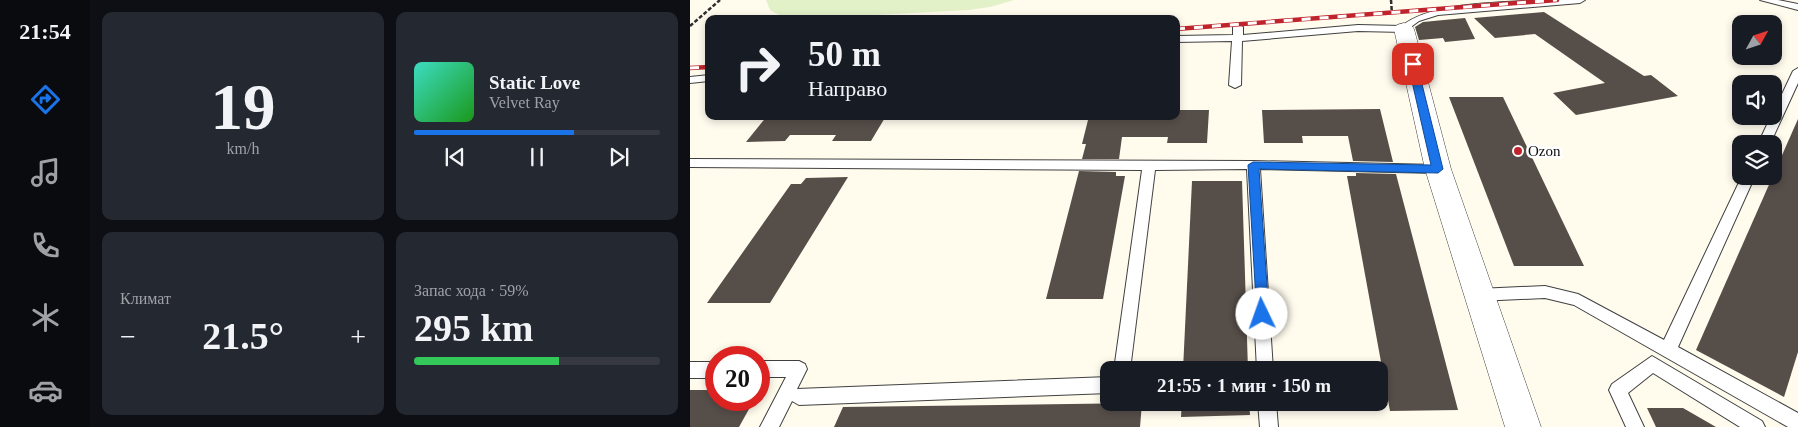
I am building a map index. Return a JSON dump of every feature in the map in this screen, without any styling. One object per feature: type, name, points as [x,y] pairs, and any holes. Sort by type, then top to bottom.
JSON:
[{"type":"street","points":[[1404,29],[1438,169],[1522,427]]},
{"type":"lane","points":[[1180,39],[1237,39],[1358,28],[1404,29],[1416,19],[1437,12],[1580,0]]},
{"type":"lane","points":[[1766,0],[1798,7]]},
{"type":"lane","points":[[1235,85],[1238,27]]},
{"type":"lane","points":[[1768,135],[1798,71]]},
{"type":"lane","points":[[690,80],[705,78]]},
{"type":"lane","points":[[690,163],[1253,165],[1438,169]]},
{"type":"lane","points":[[1253,165],[1264,361]]},
{"type":"lane","points":[[1123,361],[1149,166]]},
{"type":"lane","points":[[1668,350],[1745,185]]},
{"type":"lane","points":[[1478,295],[1545,292],[1578,300],[1798,423]]},
{"type":"lane","points":[[1636,427],[1618,390],[1652,364],[1756,427]]},
{"type":"lane","points":[[769,427],[799,369],[770,370]]},
{"type":"lane","points":[[690,370],[705,370]]},
{"type":"lane","points":[[799,397],[1100,386]]},
{"type":"lane","points":[[1268,411],[1269,427]]},
{"type":"path","points":[[690,26],[720,0]]},
{"type":"green space","points":[[766,0],[1014,0],[990,7],[969,10],[875,15],[779,15],[770,10]]},
{"type":"building","points":[[1544,12],[1644,76],[1651,75],[1678,96],[1576,115],[1553,93],[1605,83],[1535,34],[1495,38],[1474,18]]},
{"type":"building","points":[[1465,18],[1475,39],[1445,42],[1443,38],[1419,40],[1415,27],[1423,22]]},
{"type":"building","points":[[1449,97],[1503,97],[1584,266],[1514,266]]},
{"type":"building","points":[[1380,109],[1393,162],[1353,161],[1348,136],[1302,136],[1303,143],[1264,143],[1262,110]]},
{"type":"building","points":[[1180,110],[1209,110],[1207,143],[1167,143],[1168,137],[1122,137],[1119,159],[1082,159],[1086,144],[1082,144],[1088,120],[1180,120]]},
{"type":"building","points":[[1798,119],[1798,352],[1784,397],[1696,350],[1769,185],[1782,185],[1782,155]]},
{"type":"building","points":[[764,120],[884,120],[871,141],[832,141],[836,135],[790,135],[785,141],[746,142]]},
{"type":"building","points":[[1079,171],[1116,172],[1116,176],[1125,176],[1103,299],[1046,299]]},
{"type":"building","points":[[1356,173],[1396,174],[1458,410],[1390,411],[1388,400],[1388,361],[1381,361],[1347,176],[1356,176]]},
{"type":"building","points":[[848,177],[770,303],[707,303],[791,184],[801,184],[806,178]]},
{"type":"building","points":[[1192,181],[1242,181],[1248,361],[1183,361]]},
{"type":"building","points":[[690,390],[705,390],[705,411],[748,411],[739,427],[690,427]]},
{"type":"building","points":[[1100,404],[1100,411],[1141,411],[1140,427],[834,427],[843,407]]},
{"type":"building","points":[[1647,408],[1683,408],[1716,427],[1656,427]]},
{"type":"building","points":[[1181,411],[1250,411],[1250,415],[1181,417]]},
{"type":"railway","points":[[1180,29],[1557,0]]},
{"type":"railway","points":[[690,68],[705,67]]},
{"type":"place","name":"Ozon","points":[[1518,151]]},
{"type":"route","points":[[1262,314],[1253,165],[1438,169],[1413,64]]}]
